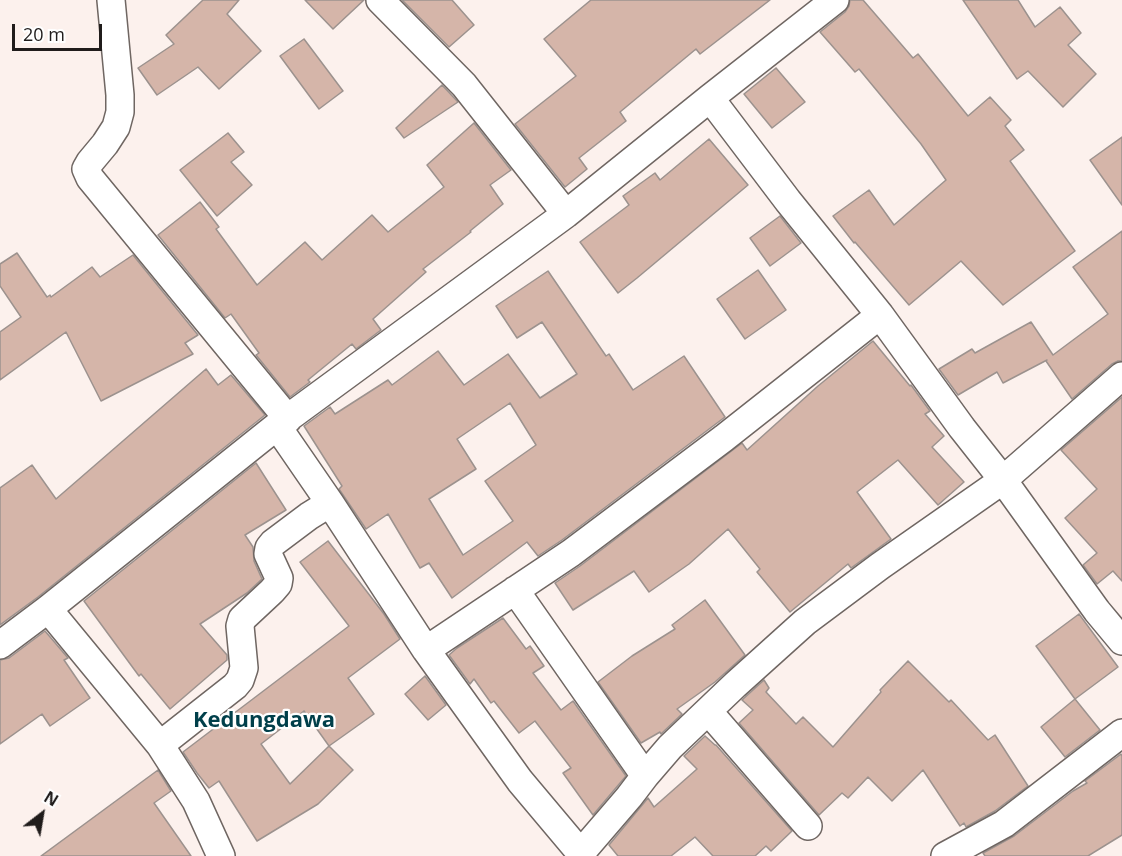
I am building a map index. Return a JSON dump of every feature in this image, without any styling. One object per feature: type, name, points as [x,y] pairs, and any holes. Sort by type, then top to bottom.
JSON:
[{"type":"street","points":[[111,0],[120,112],[116,127],[86,170],[90,178],[282,422],[330,503],[426,650],[520,781],[582,855],[670,747],[805,622],[1003,480],[1122,376]]},
{"type":"street","points":[[380,0],[464,85],[566,214]]},
{"type":"street","points":[[0,645],[282,422],[566,214],[835,0]]},
{"type":"street","points":[[710,98],[788,201],[880,315],[1097,611],[1122,641]]},
{"type":"street","points":[[426,650],[572,553],[724,438],[880,315]]},
{"type":"street","points":[[160,745],[240,680],[244,668],[240,626],[242,619],[278,584],[279,578],[268,554],[269,548],[309,516],[330,503]]},
{"type":"street","points":[[515,590],[645,777]]},
{"type":"street","points":[[48,609],[160,745],[196,801],[221,856]]},
{"type":"street","points":[[708,711],[808,826]]},
{"type":"street","points":[[945,856],[1004,824],[1122,733]]},
{"type":"building","points":[[203,0],[239,0],[227,14],[261,51],[219,89],[198,67],[157,95],[138,68],[174,44],[166,35]]},
{"type":"building","points":[[305,0],[364,0],[333,29]]},
{"type":"building","points":[[402,0],[452,0],[474,25],[449,47]]},
{"type":"building","points":[[591,0],[770,0],[700,54],[696,49],[620,112],[626,121],[579,158],[587,169],[565,187],[515,124],[576,76],[544,39]]},
{"type":"building","points":[[850,0],[863,0],[913,58],[918,54],[968,116],[990,97],[1011,120],[1005,126],[1024,150],[1010,161],[1075,251],[1003,305],[961,261],[909,305],[833,216],[869,190],[894,225],[946,180],[921,144],[859,69],[855,72],[820,32],[845,12]]},
{"type":"building","points":[[963,0],[1018,0],[1035,27],[1060,7],[1081,33],[1068,45],[1096,74],[1063,107],[1028,71],[1017,79]]},
{"type":"building","points":[[304,39],[343,91],[319,109],[280,56]]},
{"type":"building","points":[[776,68],[805,102],[772,128],[744,94]]},
{"type":"building","points":[[442,85],[458,102],[404,138],[396,128]]},
{"type":"building","points":[[474,123],[511,170],[490,185],[503,204],[423,269],[426,272],[373,319],[381,330],[356,349],[352,344],[290,397],[256,355],[259,353],[231,314],[225,318],[158,235],[200,202],[219,227],[216,229],[257,285],[305,242],[322,260],[372,215],[388,232],[444,187],[427,165]]},
{"type":"building","points":[[228,133],[244,152],[231,162],[252,185],[217,216],[180,170]]},
{"type":"building","points":[[1122,137],[1122,205],[1090,160]]},
{"type":"building","points":[[709,139],[748,185],[618,293],[580,242],[629,205],[623,196],[655,173],[660,180]]},
{"type":"building","points":[[780,216],[801,243],[770,266],[750,238]]},
{"type":"building","points":[[1122,231],[1122,361],[1112,364],[1072,399],[1047,360],[1003,383],[997,372],[958,395],[939,369],[972,349],[975,353],[1031,322],[1053,355],[1108,314],[1073,267]]},
{"type":"building","points":[[17,253],[47,297],[50,295],[51,297],[92,267],[100,277],[133,255],[198,335],[185,343],[193,354],[101,401],[66,332],[0,380],[0,332],[21,317],[0,286],[0,264]]},
{"type":"building","points":[[758,270],[786,310],[745,339],[717,299]]},
{"type":"building","points":[[548,271],[606,356],[609,354],[633,390],[684,356],[725,417],[538,556],[527,542],[452,598],[429,563],[420,568],[388,514],[366,529],[339,489],[342,486],[304,426],[330,407],[335,414],[388,380],[392,385],[438,351],[464,385],[508,354],[540,398],[577,374],[542,322],[517,338],[496,306]],"holes":[[[510,403],[536,445],[485,481],[513,521],[463,555],[429,499],[476,469],[457,439]]]},
{"type":"building","points":[[873,341],[930,411],[925,414],[944,436],[932,447],[964,482],[938,505],[898,460],[857,492],[891,539],[851,568],[848,564],[790,612],[757,572],[760,569],[728,529],[689,564],[649,592],[634,571],[573,610],[555,583],[742,443],[747,450],[818,386]]},
{"type":"building","points":[[206,369],[218,385],[231,375],[265,415],[0,625],[0,488],[32,465],[56,499]]},
{"type":"building","points":[[1122,397],[1122,581],[1113,571],[1097,584],[1083,565],[1097,553],[1065,518],[1097,489],[1061,450]]},
{"type":"building","points":[[256,463],[286,510],[245,535],[253,547],[254,561],[262,579],[247,593],[200,624],[227,655],[227,660],[170,709],[141,674],[139,676],[84,601]]},
{"type":"building","points":[[328,541],[384,614],[400,639],[348,678],[374,714],[329,746],[353,770],[318,804],[257,841],[219,781],[209,788],[183,752],[349,626],[300,562]],"holes":[[[304,711],[329,746],[290,784],[261,744]]]},
{"type":"building","points":[[705,600],[745,655],[715,682],[677,709],[682,714],[661,734],[660,732],[641,743],[598,682],[632,656],[675,629],[672,625]]},
{"type":"building","points":[[1079,614],[1118,667],[1075,699],[1036,646]]},
{"type":"building","points":[[503,618],[526,649],[530,646],[544,666],[533,673],[561,710],[573,701],[626,776],[593,815],[563,773],[571,768],[535,721],[519,733],[494,701],[491,703],[474,679],[470,684],[449,655]]},
{"type":"building","points":[[45,631],[68,658],[64,660],[90,698],[50,726],[42,714],[0,744],[0,660],[9,658]]},
{"type":"building","points":[[908,661],[949,702],[951,700],[988,740],[995,735],[1028,786],[995,811],[966,827],[964,823],[960,826],[923,770],[892,801],[868,777],[848,798],[842,793],[819,815],[739,723],[753,710],[742,700],[764,680],[769,688],[766,692],[796,724],[803,717],[833,747],[881,692],[880,690]]},
{"type":"building","points":[[425,676],[446,705],[428,720],[405,694]]},
{"type":"building","points":[[1075,699],[1100,730],[1065,757],[1041,727]]},
{"type":"building","points":[[705,736],[716,745],[792,831],[771,851],[766,846],[755,856],[713,856],[695,837],[671,856],[618,856],[609,845],[648,798],[654,807],[697,769],[684,756]]},
{"type":"building","points":[[1121,754],[1122,835],[1088,856],[985,856],[983,853],[1014,836],[1087,783],[1085,781]]},
{"type":"building","points":[[158,770],[171,791],[154,803],[191,856],[41,856]]},
{"type":"district","name":"Kedungdawa","points":[[264,721]]}]
